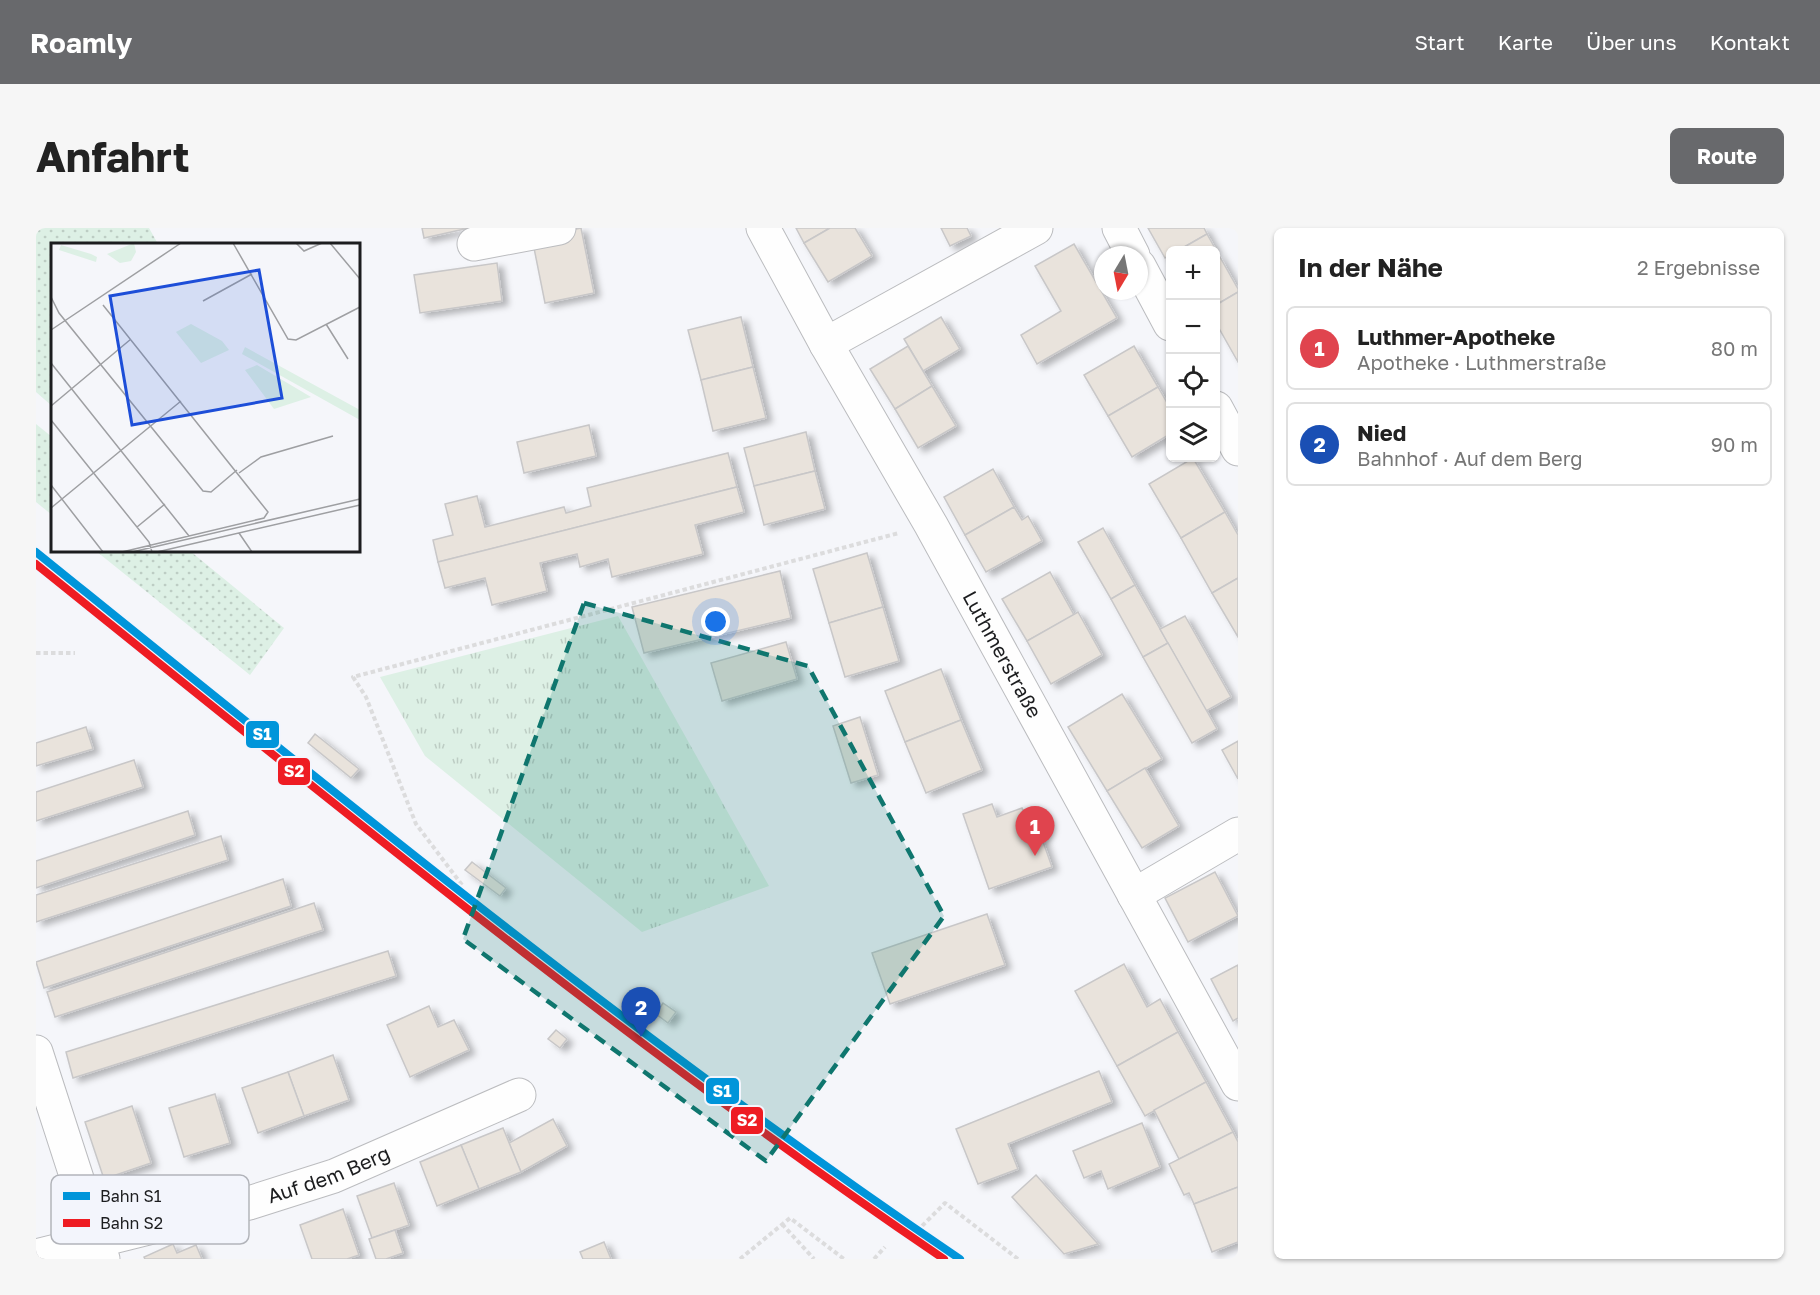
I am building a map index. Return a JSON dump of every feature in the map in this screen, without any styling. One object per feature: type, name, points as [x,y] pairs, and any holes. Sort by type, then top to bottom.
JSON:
[{"type":"street","points":[[474,244],[559,228]]},
{"type":"street","name":"Luthmerstraße","points":[[763,228],[826,344],[931,525],[1238,1084]]},
{"type":"street","points":[[826,344],[1036,228]]},
{"type":"street","points":[[1119,228],[1128,246]]},
{"type":"street","points":[[1148,283],[1166,317]]},
{"type":"street","points":[[1220,417],[1238,449]]},
{"type":"street","points":[[1134,895],[1238,834]]},
{"type":"street","points":[[36,1052],[76,1175]]},
{"type":"street","name":"Auf dem Berg","points":[[249,1203],[334,1176],[519,1095]]},
{"type":"street","name":"Auf dem Berg","points":[[36,1256],[100,1249],[116,1244]]},
{"type":"path","points":[[462,885],[416,824],[366,697],[352,677],[931,525]]},
{"type":"path","points":[[36,653],[75,653]]},
{"type":"path","points":[[922,1227],[945,1203],[1018,1259]]},
{"type":"path","points":[[740,1259],[790,1218],[844,1259]]},
{"type":"path","points":[[782,1224],[814,1259]]},
{"type":"path","points":[[874,1259],[885,1247]]},
{"type":"highlighted area","points":[[584,603],[808,666],[944,916],[766,1161],[463,939]]},
{"type":"green space","points":[[36,228],[149,228],[157,243],[51,243],[51,405],[36,392]]},
{"type":"green space","points":[[36,424],[51,436],[51,514],[36,502]]},
{"type":"green space","points":[[97,552],[191,552],[284,628],[250,675]]},
{"type":"green space","points":[[618,616],[769,886],[642,932],[425,756],[380,677]]},
{"type":"building","points":[[422,228],[469,228],[424,238]]},
{"type":"building","points":[[581,228],[594,293],[545,303],[532,238]]},
{"type":"building","points":[[796,228],[830,228],[804,243]]},
{"type":"building","points":[[830,228],[855,228],[872,256],[828,282],[804,243]]},
{"type":"building","points":[[941,228],[967,228],[971,236],[950,246]]},
{"type":"building","points":[[1148,228],[1204,228],[1207,234],[1186,246],[1166,246],[1165,258]]},
{"type":"building","points":[[1207,234],[1214,246],[1186,246]]},
{"type":"building","points":[[1074,244],[1094,278],[1094,300],[1107,300],[1117,318],[1037,364],[1021,335],[1061,311],[1035,266]]},
{"type":"building","points":[[1220,257],[1238,289],[1238,292],[1220,303]]},
{"type":"building","points":[[497,263],[502,301],[420,313],[414,275]]},
{"type":"building","points":[[1238,292],[1238,362],[1220,330],[1220,303]]},
{"type":"building","points":[[741,317],[753,367],[701,380],[688,330]]},
{"type":"building","points":[[941,317],[960,349],[923,371],[904,339]]},
{"type":"building","points":[[908,346],[932,386],[895,409],[870,369]]},
{"type":"building","points":[[1134,346],[1158,387],[1108,416],[1084,375]]},
{"type":"building","points":[[753,367],[766,418],[713,431],[701,380]]},
{"type":"building","points":[[932,386],[956,426],[918,448],[895,409]]},
{"type":"building","points":[[1158,387],[1166,401],[1166,436],[1132,457],[1108,416]]},
{"type":"building","points":[[589,425],[596,456],[524,473],[517,442]]},
{"type":"building","points":[[806,432],[815,471],[754,486],[744,448]]},
{"type":"building","points":[[728,453],[737,487],[438,562],[433,540],[453,535],[445,504],[477,496],[485,527],[564,507],[566,513],[591,506],[587,488]]},
{"type":"building","points":[[1186,462],[1195,462],[1225,512],[1181,538],[1149,484]]},
{"type":"building","points":[[993,469],[1014,507],[965,535],[944,497]]},
{"type":"building","points":[[815,471],[825,509],[764,525],[754,486]]},
{"type":"building","points":[[737,487],[744,512],[695,525],[703,554],[612,577],[608,559],[580,567],[577,554],[540,563],[547,591],[492,605],[485,578],[445,588],[438,562]]},
{"type":"building","points":[[1014,507],[1022,520],[1028,516],[1042,541],[986,572],[965,535]]},
{"type":"building","points":[[1225,512],[1238,535],[1238,578],[1212,593],[1181,538]]},
{"type":"building","points":[[1103,528],[1135,585],[1111,599],[1078,542]]},
{"type":"building","points":[[867,553],[883,607],[829,623],[813,569]]},
{"type":"building","points":[[780,571],[791,618],[644,653],[632,607]]},
{"type":"building","points":[[1050,572],[1074,615],[1027,641],[1002,599]]},
{"type":"building","points":[[1238,578],[1238,637],[1212,593]]},
{"type":"building","points":[[1135,585],[1168,643],[1143,657],[1111,599]]},
{"type":"building","points":[[883,607],[899,661],[845,677],[829,623]]},
{"type":"building","points":[[1078,612],[1102,655],[1051,684],[1027,641]]},
{"type":"building","points":[[1185,616],[1231,697],[1206,711],[1160,629]]},
{"type":"building","points":[[786,642],[797,679],[722,701],[711,663]]},
{"type":"building","points":[[1168,643],[1217,729],[1192,743],[1143,657]]},
{"type":"building","points":[[941,669],[961,720],[905,742],[885,691]]},
{"type":"building","points":[[1122,694],[1162,759],[1107,791],[1068,727]]},
{"type":"building","points":[[860,717],[878,775],[851,783],[833,726]]},
{"type":"building","points":[[961,720],[982,770],[926,793],[905,742]]},
{"type":"building","points":[[86,727],[93,749],[36,766],[36,743]]},
{"type":"building","points":[[315,734],[359,769],[351,778],[308,743]]},
{"type":"building","points":[[1238,741],[1238,779],[1222,750]]},
{"type":"building","points":[[134,760],[143,787],[36,821],[36,792]]},
{"type":"building","points":[[1145,768],[1179,826],[1142,848],[1107,791]]},
{"type":"building","points":[[992,804],[997,817],[1022,808],[1034,842],[1042,839],[1052,867],[989,889],[963,814]]},
{"type":"building","points":[[188,811],[195,835],[36,888],[36,861]]},
{"type":"building","points":[[221,836],[228,860],[36,922],[36,895]]},
{"type":"building","points":[[472,862],[506,888],[500,896],[465,870]]},
{"type":"building","points":[[1215,872],[1238,916],[1188,942],[1165,898]]},
{"type":"building","points":[[283,879],[291,906],[44,988],[36,962]]},
{"type":"building","points":[[314,903],[323,930],[55,1017],[47,992]]},
{"type":"building","points":[[987,914],[1005,965],[890,1004],[872,953]]},
{"type":"building","points":[[388,951],[396,976],[73,1078],[66,1052]]},
{"type":"building","points":[[1124,964],[1147,1007],[1160,999],[1178,1032],[1117,1066],[1075,991]]},
{"type":"building","points":[[1238,965],[1238,1018],[1233,1021],[1211,979]]},
{"type":"building","points":[[663,1003],[676,1012],[668,1023],[656,1014]]},
{"type":"building","points":[[429,1006],[438,1027],[454,1020],[469,1050],[410,1077],[387,1025]]},
{"type":"building","points":[[556,1030],[567,1039],[560,1048],[548,1039]]},
{"type":"building","points":[[1178,1032],[1206,1082],[1145,1116],[1117,1066]]},
{"type":"building","points":[[333,1055],[349,1100],[304,1116],[288,1072]]},
{"type":"building","points":[[1099,1071],[1112,1102],[1008,1144],[1018,1169],[978,1184],[956,1129]]},
{"type":"building","points":[[288,1072],[304,1116],[258,1133],[242,1088]]},
{"type":"building","points":[[1206,1082],[1233,1132],[1179,1159],[1154,1110]]},
{"type":"building","points":[[215,1094],[230,1143],[184,1157],[169,1108]]},
{"type":"building","points":[[132,1106],[151,1163],[116,1175],[103,1175],[85,1122]]},
{"type":"building","points":[[553,1119],[567,1146],[521,1172],[509,1143]]},
{"type":"building","points":[[1142,1123],[1160,1167],[1108,1189],[1101,1171],[1084,1178],[1073,1151]]},
{"type":"building","points":[[503,1128],[521,1172],[479,1189],[461,1145]]},
{"type":"building","points":[[1233,1132],[1238,1142],[1238,1187],[1194,1204],[1189,1193],[1184,1195],[1169,1164]]},
{"type":"building","points":[[461,1145],[479,1189],[437,1206],[420,1162]]},
{"type":"building","points":[[1036,1175],[1098,1244],[1064,1254],[1012,1197]]},
{"type":"building","points":[[394,1183],[409,1225],[372,1238],[357,1196]]},
{"type":"building","points":[[1238,1187],[1238,1242],[1212,1252],[1194,1204]]},
{"type":"building","points":[[343,1209],[359,1255],[347,1259],[312,1259],[300,1225]]},
{"type":"building","points":[[395,1230],[403,1253],[386,1259],[376,1259],[369,1239]]},
{"type":"building","points":[[604,1242],[611,1259],[583,1259],[580,1252]]},
{"type":"building","points":[[173,1244],[177,1253],[196,1245],[202,1259],[145,1259],[144,1257]]},
{"type":"rail line","name":"S1","points":[[36,552],[262,735],[606,1004],[722,1091],[960,1259]]},
{"type":"rail line","name":"S2","points":[[36,564],[370,833],[596,1008],[826,1177],[944,1259]]},
{"type":"place","name":"Luthmer-Apotheke","points":[[1035,856]]},
{"type":"place","name":"Nied","points":[[641,1037]]}]
